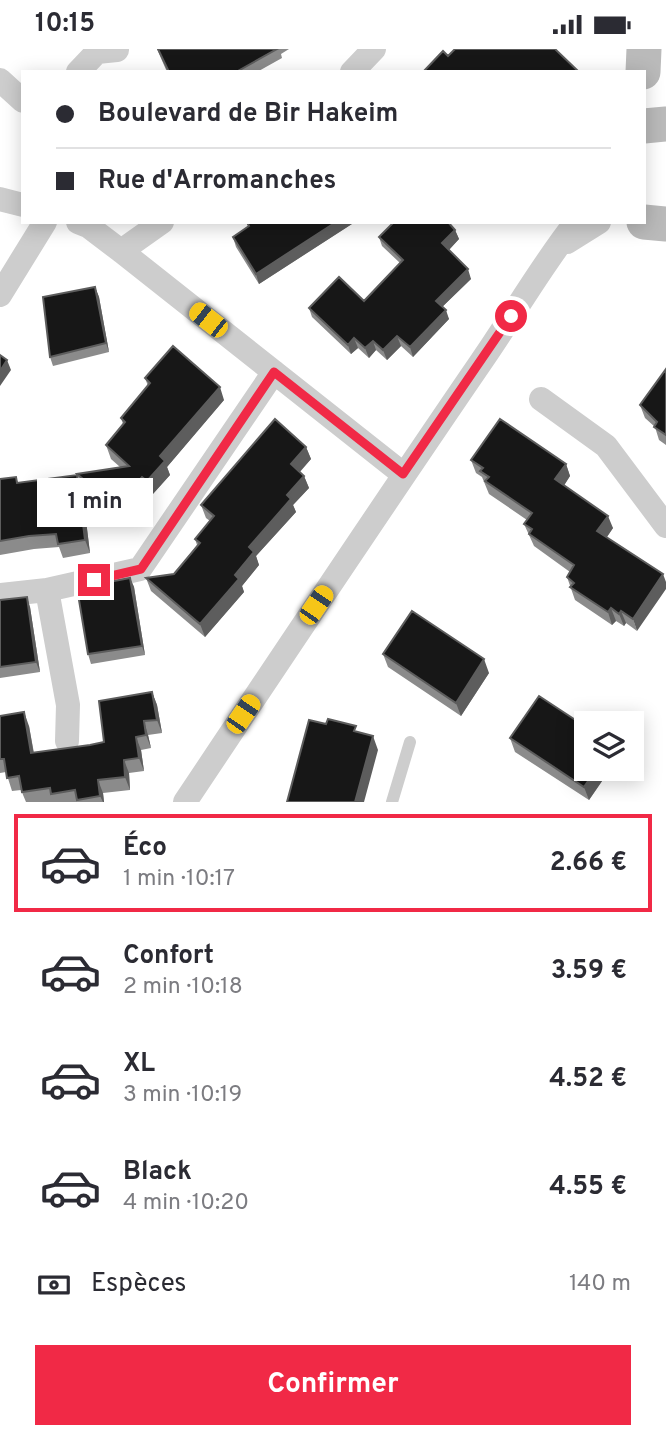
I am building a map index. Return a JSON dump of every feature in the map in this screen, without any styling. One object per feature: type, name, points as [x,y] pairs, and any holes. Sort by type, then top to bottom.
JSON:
[{"type":"street","points":[[354,70],[374,49]]},
{"type":"street","points":[[643,70],[644,49]]},
{"type":"street","points":[[80,70],[97,52],[117,50]]},
{"type":"street","points":[[0,80],[21,99]]},
{"type":"street","points":[[646,125],[666,124]]},
{"type":"street","points":[[0,199],[21,204]]},
{"type":"street","points":[[646,222],[666,224]]},
{"type":"street","points":[[0,295],[44,224]]},
{"type":"street","points":[[83,224],[121,251],[403,474]]},
{"type":"street","points":[[121,251],[159,224]]},
{"type":"street","points":[[185,802],[403,474],[554,250],[574,224]]},
{"type":"street","points":[[554,250],[596,224]]},
{"type":"street","points":[[0,595],[47,590],[141,569],[274,372]]},
{"type":"street","points":[[541,399],[606,446],[666,526]]},
{"type":"street","points":[[47,590],[68,705],[66,741]]},
{"type":"lane","points":[[392,802],[410,742]]},
{"type":"building","points":[[158,49],[277,49],[240,70],[168,70]]},
{"type":"building","points":[[455,49],[555,49],[577,70],[425,70],[443,51],[448,56]]},
{"type":"building","points":[[248,224],[333,224],[256,274],[233,237],[249,226]]},
{"type":"building","points":[[392,224],[450,224],[455,230],[442,243],[468,269],[436,301],[446,310],[410,347],[397,336],[383,350],[373,341],[365,348],[354,338],[348,345],[309,308],[339,277],[364,301],[403,260],[379,237]]},
{"type":"building","points":[[95,287],[106,343],[50,357],[43,297]]},
{"type":"building","points":[[173,346],[220,387],[160,456],[165,461],[147,481],[142,477],[116,506],[77,474],[129,466],[106,445],[125,422],[121,418],[150,383],[145,378]]},
{"type":"building","points":[[0,355],[7,360],[0,371]]},
{"type":"building","points":[[666,369],[666,435],[654,427],[657,422],[640,405]]},
{"type":"building","points":[[275,419],[306,447],[291,464],[304,476],[287,495],[291,499],[249,547],[254,552],[235,575],[239,579],[200,624],[146,578],[174,574],[200,543],[195,539],[214,516],[201,505]]},
{"type":"building","points":[[500,419],[566,464],[555,479],[608,516],[597,531],[663,574],[633,619],[611,608],[608,612],[570,587],[574,583],[567,577],[574,565],[529,534],[532,529],[524,524],[532,513],[485,481],[489,477],[480,471],[483,468],[471,460]]},
{"type":"building","points":[[77,475],[85,540],[58,544],[56,534],[0,541],[0,479],[16,477],[17,483]]},
{"type":"building","points":[[130,578],[142,646],[88,654],[77,588]]},
{"type":"building","points":[[27,597],[36,662],[0,667],[0,600]]},
{"type":"building","points":[[412,611],[484,659],[456,703],[383,654]]},
{"type":"building","points":[[152,692],[157,720],[144,721],[146,735],[136,737],[139,758],[124,760],[125,777],[98,780],[100,796],[77,800],[75,790],[51,794],[50,788],[22,792],[19,776],[7,778],[4,759],[0,759],[0,716],[24,712],[31,753],[90,745],[104,742],[99,701]]},
{"type":"building","points":[[539,696],[574,719],[574,780],[510,738]]},
{"type":"building","points":[[328,719],[356,726],[354,731],[373,736],[355,802],[287,802],[309,720],[326,724]]},
{"type":"building","points":[[575,781],[588,781],[584,787]]},
{"type":"route","points":[[94,580],[141,569],[274,372],[403,474],[511,316]]}]
